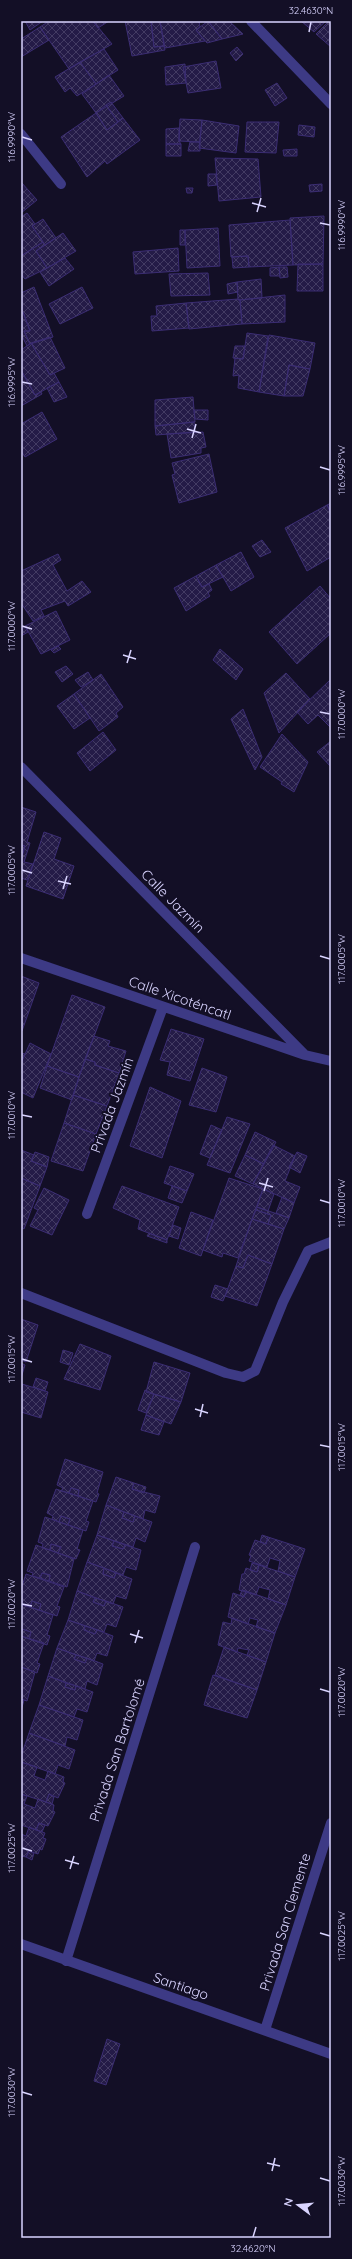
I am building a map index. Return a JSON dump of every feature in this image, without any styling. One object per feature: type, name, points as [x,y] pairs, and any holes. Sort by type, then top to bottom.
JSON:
[{"type":"street","points":[[251,21],[331,104]]},
{"type":"street","points":[[21,134],[61,184]]},
{"type":"street","name":"Calle Jazmín","points":[[21,767],[305,1054]]},
{"type":"street","name":"Calle Xicoténcatl","points":[[21,958],[163,1007],[305,1054],[331,1061]]},
{"type":"street","name":"Privada Jazmín","points":[[87,1214],[163,1007]]},
{"type":"street","points":[[21,1293],[226,1373],[244,1377],[255,1371],[283,1302],[308,1251],[331,1242]]},
{"type":"street","name":"Privada San Bartolomé","points":[[66,1961],[195,1547]]},
{"type":"street","name":"Privada San Clemente","points":[[265,2030],[331,1823]]},
{"type":"street","name":"Santiago","points":[[21,1944],[331,2054]]},
{"type":"building","points":[[25,21],[43,21],[30,30]]},
{"type":"building","points":[[49,21],[93,21],[112,44],[69,69],[40,27]]},
{"type":"building","points":[[93,21],[109,21],[98,28]]},
{"type":"building","points":[[125,21],[151,21],[154,47],[164,46],[165,50],[132,56]]},
{"type":"building","points":[[151,21],[160,21],[164,46],[154,47]]},
{"type":"building","points":[[160,21],[199,21],[200,27],[196,30],[205,41],[165,48]]},
{"type":"building","points":[[208,21],[229,21],[243,34],[222,39]]},
{"type":"building","points":[[208,21],[222,39],[207,43],[196,30]]},
{"type":"building","points":[[301,21],[326,21],[314,32]]},
{"type":"building","points":[[329,21],[331,21],[331,47],[316,34]]},
{"type":"building","points":[[40,27],[49,40],[21,57],[21,39]]},
{"type":"building","points":[[237,47],[243,54],[236,61],[230,53]]},
{"type":"building","points":[[104,49],[118,70],[96,84],[80,62]]},
{"type":"building","points":[[216,61],[221,88],[188,93],[183,67]]},
{"type":"building","points":[[80,62],[96,84],[77,96],[70,88],[65,92],[55,77]]},
{"type":"building","points":[[185,64],[186,83],[166,85],[165,67]]},
{"type":"building","points":[[109,75],[124,96],[96,113],[82,94]]},
{"type":"building","points":[[277,83],[287,98],[275,106],[265,90]]},
{"type":"building","points":[[111,102],[123,118],[118,122],[106,105]]},
{"type":"building","points":[[106,105],[118,122],[107,130],[96,113]]},
{"type":"building","points":[[96,113],[107,130],[123,118],[140,140],[107,164],[105,161],[87,177],[61,137]]},
{"type":"building","points":[[180,119],[202,120],[200,142],[179,141]]},
{"type":"building","points":[[202,120],[239,126],[236,153],[199,148]]},
{"type":"building","points":[[247,122],[279,122],[276,153],[245,152]]},
{"type":"building","points":[[299,125],[315,127],[314,137],[298,135]]},
{"type":"building","points":[[179,128],[179,141],[181,144],[166,144],[166,129]]},
{"type":"building","points":[[190,142],[200,142],[200,151],[188,151]]},
{"type":"building","points":[[166,144],[181,144],[181,156],[166,156]]},
{"type":"building","points":[[297,149],[297,156],[284,156],[283,150]]},
{"type":"building","points":[[215,158],[258,159],[261,197],[219,201]]},
{"type":"building","points":[[208,174],[216,174],[217,185],[208,186]]},
{"type":"building","points":[[21,182],[37,200],[21,213]]},
{"type":"building","points":[[322,184],[322,191],[310,192],[309,185]]},
{"type":"building","points":[[186,188],[193,188],[192,193],[187,193]]},
{"type":"building","points":[[27,213],[35,224],[32,226],[43,242],[21,256],[21,217]]},
{"type":"building","points":[[324,216],[323,264],[293,265],[290,218]]},
{"type":"building","points":[[43,219],[56,238],[45,245],[32,226]]},
{"type":"building","points":[[290,220],[293,265],[249,267],[248,256],[231,257],[229,225]]},
{"type":"building","points":[[218,228],[220,266],[187,268],[185,230]]},
{"type":"building","points":[[180,230],[185,230],[185,245],[180,245]]},
{"type":"building","points":[[63,233],[76,251],[47,268],[36,251]]},
{"type":"building","points":[[43,242],[45,245],[36,251],[47,268],[25,279],[21,274],[21,256]]},
{"type":"building","points":[[178,248],[179,271],[135,274],[133,252]]},
{"type":"building","points":[[248,256],[249,267],[233,268],[232,257]]},
{"type":"building","points":[[65,258],[74,269],[49,286],[40,272]]},
{"type":"building","points":[[298,264],[323,264],[323,291],[297,291]]},
{"type":"building","points":[[279,267],[287,267],[288,277],[280,278]]},
{"type":"building","points":[[279,267],[280,276],[270,276],[270,268]]},
{"type":"building","points":[[208,273],[210,295],[171,296],[169,274]]},
{"type":"building","points":[[261,279],[262,298],[238,300],[237,282]]},
{"type":"building","points":[[237,282],[238,292],[228,294],[227,284]]},
{"type":"building","points":[[34,287],[53,337],[30,344],[24,331],[30,331],[23,312],[21,313],[21,293]]},
{"type":"building","points":[[82,287],[93,308],[60,324],[49,304]]},
{"type":"building","points":[[285,295],[285,322],[242,324],[240,300]]},
{"type":"building","points":[[240,300],[242,324],[189,329],[186,303]]},
{"type":"building","points":[[186,303],[189,328],[152,331],[151,316],[157,316],[156,306]]},
{"type":"building","points":[[23,312],[30,331],[24,331],[30,344],[27,346],[21,334],[21,313]]},
{"type":"building","points":[[247,333],[268,336],[259,392],[238,388],[239,375],[233,376],[235,358],[243,359]]},
{"type":"building","points":[[269,335],[315,343],[310,369],[289,365],[284,396],[259,392]]},
{"type":"building","points":[[50,337],[65,368],[50,375],[31,343]]},
{"type":"building","points":[[31,343],[50,375],[54,373],[59,382],[35,395],[21,370],[21,350]]},
{"type":"building","points":[[235,346],[245,346],[243,359],[233,358]]},
{"type":"building","points":[[289,365],[310,369],[303,396],[284,396]]},
{"type":"building","points":[[21,370],[35,395],[41,392],[42,394],[21,406]]},
{"type":"building","points":[[59,382],[67,397],[54,402],[47,388]]},
{"type":"building","points":[[193,397],[195,422],[155,426],[155,400]]},
{"type":"building","points":[[194,410],[208,410],[208,420],[195,419]]},
{"type":"building","points":[[42,412],[57,439],[25,457],[21,451],[21,424]]},
{"type":"building","points":[[194,422],[195,432],[156,435],[155,426]]},
{"type":"building","points":[[203,432],[206,447],[201,448],[201,453],[171,458],[167,434]]},
{"type":"building","points":[[209,454],[217,492],[179,503],[172,475],[175,474],[172,463]]},
{"type":"building","points":[[331,503],[331,513],[327,505]]},
{"type":"building","points":[[327,505],[331,513],[331,557],[307,571],[285,528]]},
{"type":"building","points":[[262,540],[271,552],[260,557],[252,546]]},
{"type":"building","points":[[241,552],[254,577],[231,591],[216,565]]},
{"type":"building","points":[[58,554],[61,560],[53,565],[67,591],[82,581],[91,592],[68,606],[65,601],[41,610],[44,616],[33,621],[21,603],[21,571]]},
{"type":"building","points":[[216,565],[223,577],[202,587],[196,576]]},
{"type":"building","points":[[196,576],[202,587],[209,584],[212,590],[208,593],[210,596],[186,611],[174,588]]},
{"type":"building","points":[[320,586],[331,599],[331,633],[297,664],[269,632]]},
{"type":"building","points":[[56,611],[70,640],[41,654],[25,626]]},
{"type":"building","points":[[25,626],[28,632],[21,636],[21,628]]},
{"type":"building","points":[[58,646],[61,649],[54,653],[51,650]]},
{"type":"building","points":[[220,649],[243,669],[236,680],[213,660]]},
{"type":"building","points":[[66,666],[73,674],[62,682],[55,672]]},
{"type":"building","points":[[88,672],[93,680],[81,687],[75,680]]},
{"type":"building","points":[[286,673],[310,699],[279,733],[264,693]]},
{"type":"building","points":[[101,674],[123,707],[116,713],[118,717],[99,731],[74,694]]},
{"type":"building","points":[[331,679],[331,728],[318,715],[308,724],[297,712]]},
{"type":"building","points":[[74,694],[90,718],[74,729],[57,706]]},
{"type":"building","points":[[243,709],[262,757],[255,770],[231,719]]},
{"type":"building","points":[[103,732],[116,750],[90,771],[77,753]]},
{"type":"building","points":[[282,734],[308,762],[294,792],[281,784],[282,782],[260,767]]},
{"type":"building","points":[[331,741],[331,767],[317,752]]},
{"type":"building","points":[[21,807],[36,812],[27,842],[30,843],[24,862],[33,864],[27,880],[21,878],[21,859],[25,846],[21,845]]},
{"type":"building","points":[[44,832],[61,838],[54,859],[74,866],[63,899],[26,886]]},
{"type":"building","points":[[21,845],[25,846],[21,859]]},
{"type":"building","points":[[21,976],[39,983],[22,1031],[21,1030]]},
{"type":"building","points":[[72,995],[105,1007],[79,1077],[47,1066]]},
{"type":"building","points":[[171,1029],[204,1039],[190,1081],[167,1075],[170,1062],[160,1060]]},
{"type":"building","points":[[94,1036],[110,1041],[108,1046],[126,1051],[119,1073],[95,1065],[95,1062],[85,1059]]},
{"type":"building","points":[[30,1043],[51,1054],[33,1098],[21,1092],[21,1063]]},
{"type":"building","points":[[21,1053],[25,1054],[21,1063]]},
{"type":"building","points":[[85,1059],[95,1062],[95,1065],[119,1073],[107,1106],[73,1095]]},
{"type":"building","points":[[47,1066],[79,1077],[72,1100],[40,1088]]},
{"type":"building","points":[[202,1068],[227,1077],[216,1112],[189,1105]]},
{"type":"building","points":[[150,1087],[181,1101],[162,1158],[130,1146]]},
{"type":"building","points":[[73,1095],[107,1106],[96,1134],[64,1123]]},
{"type":"building","points":[[227,1117],[250,1124],[230,1173],[207,1165]]},
{"type":"building","points":[[64,1123],[96,1134],[83,1171],[51,1161]]},
{"type":"building","points":[[211,1125],[222,1130],[210,1158],[200,1154]]},
{"type":"building","points":[[255,1132],[276,1142],[264,1164],[245,1155]]},
{"type":"building","points":[[273,1145],[295,1156],[285,1181],[300,1187],[294,1203],[253,1184]]},
{"type":"building","points":[[21,1150],[34,1155],[31,1161],[47,1167],[40,1186],[21,1178]]},
{"type":"building","points":[[35,1152],[49,1157],[47,1167],[31,1161]]},
{"type":"building","points":[[297,1152],[307,1156],[300,1173],[289,1167]]},
{"type":"building","points":[[245,1155],[264,1164],[253,1184],[235,1176]]},
{"type":"building","points":[[170,1166],[194,1174],[187,1191],[164,1183]]},
{"type":"building","points":[[21,1178],[40,1186],[24,1229],[21,1227]]},
{"type":"building","points":[[229,1178],[263,1189],[238,1258],[223,1253],[222,1257],[203,1250]]},
{"type":"building","points":[[122,1186],[179,1207],[167,1240],[138,1229],[140,1220],[113,1208]]},
{"type":"building","points":[[172,1186],[187,1191],[182,1203],[168,1198]]},
{"type":"building","points":[[44,1188],[69,1200],[52,1235],[30,1226],[38,1210],[34,1208]]},
{"type":"building","points":[[263,1189],[274,1194],[268,1211],[257,1207]]},
{"type":"building","points":[[282,1197],[294,1203],[289,1218],[276,1213]]},
{"type":"building","points":[[257,1207],[289,1218],[284,1229],[268,1224],[271,1215],[256,1210]]},
{"type":"building","points":[[256,1210],[271,1215],[268,1224],[252,1219]]},
{"type":"building","points":[[191,1212],[213,1220],[201,1256],[179,1248]]},
{"type":"building","points":[[252,1219],[284,1229],[272,1264],[248,1255],[243,1268],[236,1266]]},
{"type":"building","points":[[173,1225],[181,1228],[178,1239],[169,1236]]},
{"type":"building","points":[[149,1233],[167,1240],[167,1243],[147,1236]]},
{"type":"building","points":[[248,1255],[272,1264],[257,1306],[225,1296],[236,1266],[243,1268]]},
{"type":"building","points":[[215,1285],[228,1289],[223,1301],[211,1297]]},
{"type":"building","points":[[21,1319],[38,1325],[26,1362],[21,1360]]},
{"type":"building","points":[[80,1344],[111,1356],[100,1390],[64,1379]]},
{"type":"building","points":[[63,1350],[73,1353],[69,1365],[60,1362]]},
{"type":"building","points":[[154,1362],[190,1373],[181,1402],[146,1392]]},
{"type":"building","points":[[21,1363],[25,1365],[21,1378]]},
{"type":"building","points":[[36,1378],[48,1382],[45,1391],[33,1387]]},
{"type":"building","points":[[22,1384],[48,1392],[41,1418],[21,1412]]},
{"type":"building","points":[[145,1390],[154,1394],[146,1413],[138,1410]]},
{"type":"building","points":[[154,1394],[181,1402],[171,1424],[146,1415]]},
{"type":"building","points":[[146,1415],[164,1422],[159,1435],[141,1430]]},
{"type":"building","points":[[65,1459],[103,1472],[96,1502],[78,1496],[79,1490],[71,1488],[69,1493],[61,1491],[63,1488],[57,1485]]},
{"type":"building","points":[[116,1477],[134,1483],[132,1489],[160,1496],[155,1513],[145,1510],[143,1519],[106,1505]]},
{"type":"building","points":[[134,1483],[146,1487],[144,1493],[132,1489]]},
{"type":"building","points":[[71,1488],[79,1490],[78,1496],[69,1493]]},
{"type":"building","points":[[56,1489],[93,1501],[86,1521],[89,1522],[86,1531],[68,1525],[70,1519],[61,1516],[59,1522],[52,1519],[53,1516],[47,1513]]},
{"type":"building","points":[[106,1505],[124,1512],[122,1518],[133,1522],[135,1516],[152,1522],[145,1542],[136,1538],[133,1547],[97,1535]]},
{"type":"building","points":[[124,1512],[135,1516],[133,1522],[122,1518]]},
{"type":"building","points":[[61,1516],[70,1519],[68,1525],[59,1522]]},
{"type":"building","points":[[45,1517],[83,1530],[77,1549],[80,1550],[76,1559],[58,1553],[61,1547],[51,1544],[50,1550],[42,1548],[43,1544],[38,1542]]},
{"type":"building","points":[[97,1535],[114,1541],[112,1546],[123,1549],[125,1545],[141,1550],[136,1570],[126,1567],[123,1575],[87,1562]]},
{"type":"building","points":[[262,1535],[268,1537],[266,1544],[260,1542]]},
{"type":"building","points":[[268,1537],[305,1549],[295,1577],[278,1571],[280,1561],[270,1558],[267,1567],[249,1561],[251,1556],[249,1555],[255,1540],[266,1544]]},
{"type":"building","points":[[114,1541],[125,1545],[123,1549],[112,1546]]},
{"type":"building","points":[[51,1544],[61,1547],[58,1553],[50,1550]]},
{"type":"building","points":[[36,1545],[74,1559],[67,1587],[49,1581],[50,1575],[42,1573],[40,1578],[32,1576],[33,1573],[27,1571]]},
{"type":"building","points":[[87,1562],[104,1568],[103,1574],[114,1578],[116,1573],[132,1579],[126,1599],[116,1596],[113,1604],[77,1591]]},
{"type":"building","points":[[252,1563],[259,1565],[257,1572],[250,1570]]},
{"type":"building","points":[[259,1565],[295,1577],[286,1605],[268,1599],[270,1590],[259,1587],[256,1595],[239,1590],[242,1574],[244,1574],[246,1568],[257,1572]]},
{"type":"building","points":[[104,1568],[116,1573],[114,1578],[103,1574]]},
{"type":"building","points":[[42,1573],[50,1575],[49,1581],[40,1578]]},
{"type":"building","points":[[26,1574],[64,1587],[57,1606],[60,1607],[57,1616],[39,1610],[41,1604],[32,1601],[30,1607],[22,1605],[21,1589]]},
{"type":"building","points":[[242,1590],[246,1591],[244,1597],[240,1595]]},
{"type":"building","points":[[77,1591],[95,1598],[93,1602],[104,1606],[106,1601],[123,1607],[116,1627],[107,1624],[104,1632],[68,1620]]},
{"type":"building","points":[[246,1591],[286,1605],[275,1633],[256,1627],[258,1620],[250,1618],[248,1624],[228,1617],[233,1593],[244,1597]]},
{"type":"building","points":[[95,1598],[106,1601],[104,1606],[93,1602]]},
{"type":"building","points":[[32,1601],[41,1604],[39,1610],[30,1607]]},
{"type":"building","points":[[21,1604],[53,1615],[47,1635],[50,1636],[47,1645],[29,1639],[31,1632],[22,1629],[21,1634]]},
{"type":"building","points":[[232,1618],[275,1633],[266,1662],[247,1655],[249,1650],[238,1648],[237,1652],[218,1645],[223,1622],[231,1624]]},
{"type":"building","points":[[68,1620],[85,1626],[84,1630],[95,1634],[97,1630],[113,1636],[107,1656],[97,1653],[94,1661],[57,1648]]},
{"type":"building","points":[[85,1626],[97,1630],[95,1634],[84,1630]]},
{"type":"building","points":[[22,1629],[31,1632],[29,1639],[21,1636]]},
{"type":"building","points":[[21,1636],[44,1643],[37,1663],[40,1664],[37,1673],[21,1667]]},
{"type":"building","points":[[224,1647],[266,1662],[257,1690],[215,1675]]},
{"type":"building","points":[[57,1648],[76,1655],[74,1659],[85,1663],[87,1658],[103,1664],[97,1685],[87,1681],[85,1689],[48,1676]]},
{"type":"building","points":[[76,1655],[87,1658],[85,1663],[74,1659]]},
{"type":"building","points":[[21,1667],[35,1672],[27,1701],[21,1699]]},
{"type":"building","points":[[213,1675],[257,1690],[247,1718],[204,1705]]},
{"type":"building","points":[[48,1676],[66,1683],[65,1687],[75,1690],[76,1686],[93,1692],[87,1712],[77,1709],[74,1717],[39,1705]]},
{"type":"building","points":[[66,1683],[76,1686],[75,1690],[65,1687]]},
{"type":"building","points":[[21,1699],[24,1700],[21,1711]]},
{"type":"building","points":[[39,1705],[83,1720],[77,1740],[67,1737],[65,1746],[29,1733]]},
{"type":"building","points":[[29,1733],[75,1750],[69,1769],[58,1765],[55,1774],[21,1762],[21,1756]]},
{"type":"building","points":[[21,1762],[37,1767],[34,1776],[45,1780],[48,1771],[64,1777],[63,1782],[65,1783],[58,1798],[49,1794],[46,1802],[21,1794]]},
{"type":"building","points":[[21,1794],[27,1796],[24,1804],[35,1808],[38,1799],[54,1805],[53,1811],[55,1812],[48,1826],[39,1823],[36,1830],[21,1825]]},
{"type":"building","points":[[49,1794],[54,1797],[52,1804],[46,1802]]},
{"type":"building","points":[[39,1823],[45,1825],[42,1832],[36,1830]]},
{"type":"building","points":[[29,1827],[45,1833],[43,1838],[46,1839],[42,1850],[40,1849],[38,1854],[29,1851],[26,1857],[21,1856],[21,1834],[26,1836]]},
{"type":"building","points":[[29,1851],[34,1853],[32,1860],[26,1857]]},
{"type":"building","points":[[107,2039],[120,2044],[106,2085],[94,2081]]}]
